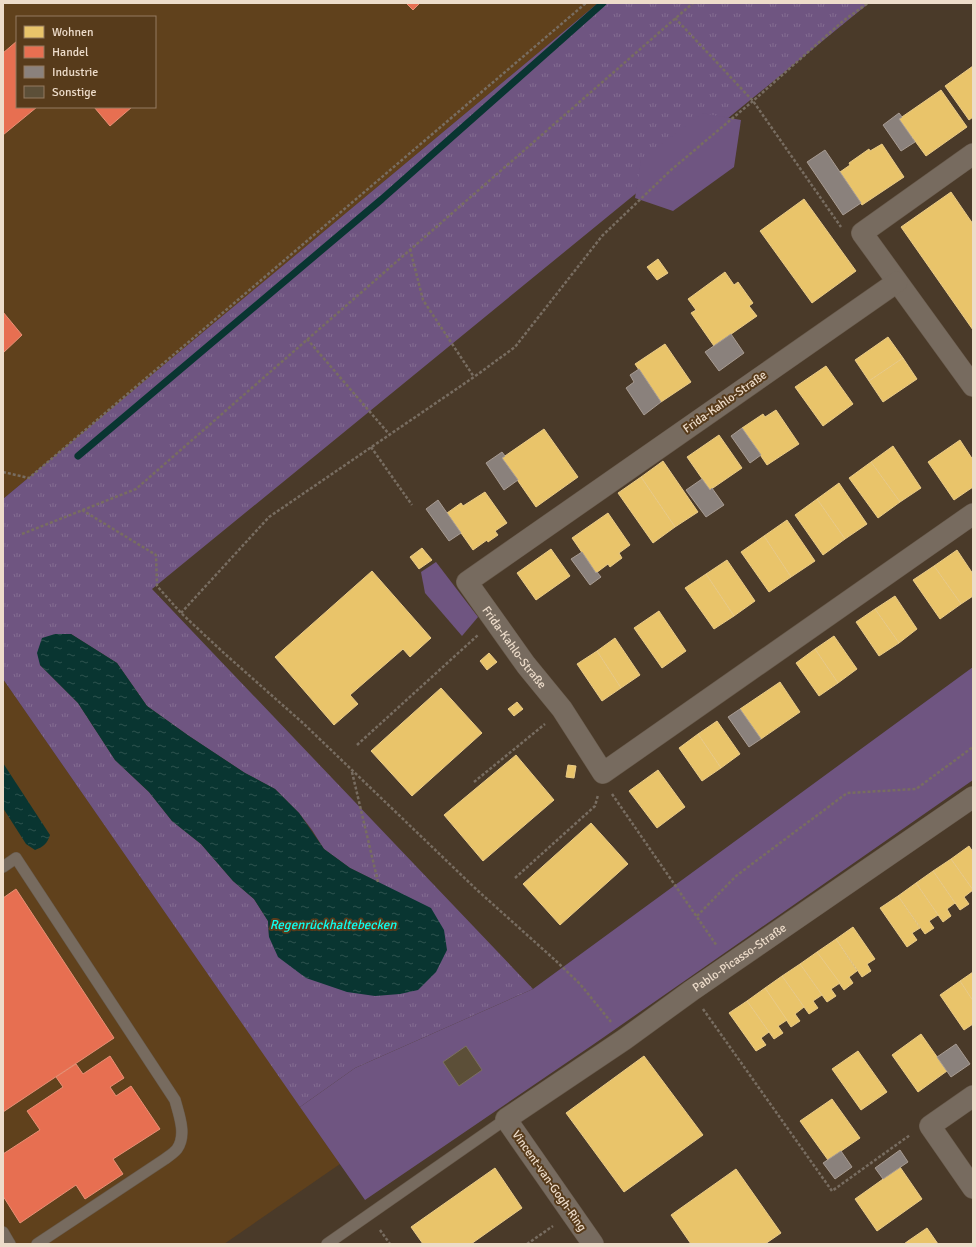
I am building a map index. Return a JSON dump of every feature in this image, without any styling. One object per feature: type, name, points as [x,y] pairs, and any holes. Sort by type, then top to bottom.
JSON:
[{"type":"street","points":[[973,154],[862,233],[973,386]]},
{"type":"street","name":"Frida-Kahlo-Straße","points":[[603,773],[562,709],[526,665],[467,582],[897,282]]},
{"type":"street","points":[[603,773],[973,514]]},
{"type":"street","name":"Pablo-Picasso-Straße","points":[[506,1119],[625,1039],[691,991],[973,797]]},
{"type":"street","points":[[973,1096],[930,1126],[973,1188]]},
{"type":"street","name":"Vincent-van-Gogh-Ring","points":[[506,1119],[593,1244]]},
{"type":"lane","points":[[3,867],[16,858],[175,1100],[181,1123],[182,1138],[177,1149],[165,1159],[37,1244]]},
{"type":"lane","points":[[327,1244],[506,1119]]},
{"type":"lane","points":[[3,1232],[10,1244]]},
{"type":"path","points":[[3,472],[29,478],[586,3]]},
{"type":"path","points":[[22,534],[136,489],[693,3]]},
{"type":"path","points":[[181,613],[269,518],[389,434],[474,377],[515,346],[602,236],[671,170],[753,101],[843,21],[868,3]]},
{"type":"path","points":[[675,18],[753,101],[846,234],[862,233]]},
{"type":"path","points":[[410,249],[423,300],[474,377]]},
{"type":"path","points":[[307,339],[389,434]]},
{"type":"path","points":[[371,447],[412,505]]},
{"type":"path","points":[[82,510],[156,555],[157,586],[181,613],[304,724],[476,890],[575,979],[625,1039]]},
{"type":"path","points":[[357,745],[483,631]]},
{"type":"path","points":[[474,782],[562,709]]},
{"type":"path","points":[[696,916],[736,876],[847,793],[916,789],[973,747]]},
{"type":"path","points":[[352,771],[378,882]]},
{"type":"path","points":[[514,878],[595,806],[603,773]]},
{"type":"path","points":[[603,773],[610,792],[729,965]]},
{"type":"path","points":[[691,991],[832,1191],[917,1130],[930,1126]]},
{"type":"path","points":[[527,1244],[571,1213]]},
{"type":"shaded area","points":[[3,3],[598,3],[3,499]]},
{"type":"shaded area","points":[[3,679],[340,1164],[224,1244],[3,1244]]},
{"type":"green space","points":[[598,3],[869,3],[152,589],[533,989],[355,1068],[300,1107],[3,679],[3,499]],"holes":[[[55,634],[71,634],[117,663],[147,706],[245,773],[275,789],[299,813],[324,849],[350,868],[378,882],[269,937],[268,921],[254,899],[233,881],[201,844],[172,821],[149,792],[115,760],[78,703],[40,665]]]},
{"type":"green space","points":[[702,113],[741,120],[734,167],[673,211],[635,198],[641,160]]},
{"type":"green space","points":[[436,562],[478,617],[462,636],[425,593],[421,572]]},
{"type":"green space","points":[[973,667],[973,780],[594,1044],[365,1200],[300,1107],[355,1068],[533,989]]},
{"type":"water","name":"Regenrückhaltebecken","points":[[55,634],[71,634],[117,663],[147,706],[245,773],[275,789],[299,813],[324,849],[350,868],[431,908],[444,930],[447,950],[436,972],[418,990],[400,994],[375,996],[347,992],[306,978],[278,957],[269,937],[268,921],[254,899],[233,881],[201,844],[172,821],[149,792],[115,760],[78,703],[40,665],[37,653],[42,638]]},
{"type":"water","points":[[3,763],[50,835],[48,841],[40,848],[35,850],[26,844],[3,808]]},
{"type":"building: Wohnen","points":[[973,66],[973,117],[969,120],[945,86]]},
{"type":"building: Wohnen","points":[[941,90],[967,127],[926,156],[899,119]]},
{"type":"building: Wohnen","points":[[882,144],[904,177],[862,205],[840,172],[850,165],[849,163],[869,149],[870,151]]},
{"type":"building: Wohnen","points":[[951,192],[973,224],[973,330],[901,227]]},
{"type":"building: Wohnen","points":[[804,199],[856,271],[812,303],[760,231]]},
{"type":"building: Wohnen","points":[[658,259],[668,273],[657,280],[647,267]]},
{"type":"building: Wohnen","points":[[725,272],[734,285],[738,282],[753,303],[749,306],[757,316],[714,346],[691,313],[696,310],[688,299]]},
{"type":"building: Wohnen","points":[[888,337],[903,358],[869,381],[855,360]]},
{"type":"building: Wohnen","points":[[665,344],[691,382],[661,402],[635,364]]},
{"type":"building: Wohnen","points":[[903,358],[917,379],[883,402],[869,381]]},
{"type":"building: Wohnen","points":[[826,366],[853,404],[823,426],[795,387]]},
{"type":"building: Wohnen","points":[[776,410],[799,444],[767,465],[742,428],[763,414],[765,417]]},
{"type":"building: Wohnen","points":[[544,429],[578,477],[536,507],[502,458]]},
{"type":"building: Wohnen","points":[[719,435],[742,468],[710,490],[687,457]]},
{"type":"building: Wohnen","points":[[960,440],[973,460],[973,487],[954,500],[928,462]]},
{"type":"building: Wohnen","points":[[893,446],[921,488],[900,502],[871,462]]},
{"type":"building: Wohnen","points":[[663,461],[698,512],[675,527],[641,477]]},
{"type":"building: Wohnen","points":[[871,462],[900,502],[878,518],[849,478]]},
{"type":"building: Wohnen","points":[[641,477],[675,527],[653,543],[618,493]]},
{"type":"building: Wohnen","points":[[839,483],[867,524],[845,539],[817,499]]},
{"type":"building: Wohnen","points":[[485,492],[507,523],[495,531],[498,535],[488,542],[487,540],[473,550],[447,513],[461,503],[463,506]]},
{"type":"building: Wohnen","points":[[817,499],[845,539],[823,555],[795,515]]},
{"type":"building: Wohnen","points":[[608,513],[630,545],[619,553],[622,558],[610,567],[608,564],[596,573],[572,538]]},
{"type":"building: Wohnen","points":[[787,520],[815,561],[791,577],[764,536]]},
{"type":"building: Wohnen","points":[[764,536],[791,577],[769,592],[741,552]]},
{"type":"building: Wohnen","points":[[422,548],[432,560],[419,569],[410,557]]},
{"type":"building: Wohnen","points":[[551,549],[570,576],[536,600],[517,573]]},
{"type":"building: Wohnen","points":[[957,550],[973,574],[973,596],[961,604],[934,566]]},
{"type":"building: Wohnen","points":[[727,560],[755,601],[734,616],[706,574]]},
{"type":"building: Wohnen","points":[[934,566],[961,604],[940,619],[913,580]]},
{"type":"building: Wohnen","points":[[372,571],[431,638],[410,657],[403,649],[350,695],[358,704],[334,725],[275,657]]},
{"type":"building: Wohnen","points":[[706,574],[734,616],[714,629],[685,588]]},
{"type":"building: Wohnen","points":[[895,596],[917,629],[899,643],[875,609]]},
{"type":"building: Wohnen","points":[[875,609],[899,643],[879,656],[856,622]]},
{"type":"building: Wohnen","points":[[659,611],[686,651],[662,668],[634,628]]},
{"type":"building: Wohnen","points":[[834,636],[857,669],[838,683],[815,649]]},
{"type":"building: Wohnen","points":[[615,638],[640,675],[621,688],[597,651]]},
{"type":"building: Wohnen","points":[[815,649],[838,683],[819,696],[796,663]]},
{"type":"building: Wohnen","points":[[597,651],[621,688],[602,701],[577,664]]},
{"type":"building: Wohnen","points":[[489,653],[497,662],[487,670],[480,661]]},
{"type":"building: Wohnen","points":[[780,682],[800,712],[761,739],[740,709]]},
{"type":"building: Wohnen","points":[[441,688],[482,733],[412,796],[371,751]]},
{"type":"building: Wohnen","points":[[517,702],[523,709],[514,716],[508,709]]},
{"type":"building: Wohnen","points":[[717,721],[740,754],[721,768],[698,734]]},
{"type":"building: Wohnen","points":[[698,734],[721,768],[702,781],[679,748]]},
{"type":"building: Wohnen","points":[[516,755],[554,800],[483,861],[444,815]]},
{"type":"building: Wohnen","points":[[568,765],[576,766],[574,778],[566,777]]},
{"type":"building: Wohnen","points":[[658,770],[685,807],[657,828],[629,791]]},
{"type":"building: Wohnen","points":[[591,823],[628,864],[560,925],[523,884]]},
{"type":"building: Wohnen","points":[[969,846],[973,852],[973,890],[951,859]]},
{"type":"building: Wohnen","points":[[951,859],[973,890],[964,897],[969,904],[960,910],[933,871]]},
{"type":"building: Wohnen","points":[[933,871],[955,903],[947,909],[951,916],[943,922],[916,883]]},
{"type":"building: Wohnen","points":[[916,883],[938,915],[929,921],[934,928],[925,934],[898,896]]},
{"type":"building: Wohnen","points":[[898,896],[920,928],[912,933],[917,940],[907,947],[880,908]]},
{"type":"building: Wohnen","points":[[853,927],[875,959],[867,964],[871,971],[862,977],[836,939]]},
{"type":"building: Wohnen","points":[[836,939],[857,971],[849,977],[853,983],[844,990],[817,952]]},
{"type":"building: Wohnen","points":[[817,952],[840,983],[831,989],[836,996],[827,1002],[800,964]]},
{"type":"building: Wohnen","points":[[800,964],[822,995],[813,1001],[818,1008],[809,1014],[782,976]]},
{"type":"building: Wohnen","points":[[973,972],[973,1001],[960,981]]},
{"type":"building: Wohnen","points":[[782,976],[804,1007],[795,1014],[800,1021],[791,1027],[765,988]]},
{"type":"building: Wohnen","points":[[960,981],[973,1001],[973,1024],[964,1030],[940,995]]},
{"type":"building: Wohnen","points":[[765,988],[787,1020],[778,1026],[783,1033],[774,1039],[747,1001]]},
{"type":"building: Wohnen","points":[[747,1001],[769,1032],[761,1038],[766,1045],[756,1051],[729,1013]]},
{"type":"building: Wohnen","points":[[921,1034],[947,1071],[918,1092],[892,1055]]},
{"type":"building: Wohnen","points":[[858,1051],[887,1092],[861,1110],[832,1069]]},
{"type":"building: Wohnen","points":[[644,1056],[703,1135],[624,1192],[566,1113]]},
{"type":"building: Wohnen","points":[[832,1099],[860,1138],[828,1160],[800,1121]]},
{"type":"building: Wohnen","points":[[900,1167],[922,1199],[877,1231],[855,1199]]},
{"type":"building: Wohnen","points":[[495,1168],[522,1208],[471,1244],[423,1244],[411,1227]]},
{"type":"building: Wohnen","points":[[736,1169],[781,1233],[765,1244],[691,1244],[671,1215]]},
{"type":"building: Wohnen","points":[[927,1228],[938,1244],[904,1244],[908,1241]]},
{"type":"building: Handel","points":[[406,3],[420,3],[413,10]]},
{"type":"building: Handel","points":[[16,42],[16,108],[36,108],[3,135],[3,53]]},
{"type":"building: Handel","points":[[95,108],[131,108],[110,126]]},
{"type":"building: Handel","points":[[3,312],[22,335],[3,353]]},
{"type":"building: Handel","points":[[16,889],[114,1038],[3,1112],[3,898]]},
{"type":"building: Handel","points":[[110,1056],[124,1078],[110,1087],[116,1096],[131,1086],[160,1129],[113,1159],[123,1174],[85,1199],[76,1185],[20,1223],[3,1196],[3,1154],[40,1130],[27,1111],[63,1087],[56,1077],[76,1064],[83,1074]]},
{"type":"building: Industrie","points":[[899,113],[902,117],[899,119],[915,142],[901,151],[883,125]]},
{"type":"building: Industrie","points":[[825,150],[861,203],[843,215],[807,162]]},
{"type":"building: Industrie","points":[[731,334],[744,353],[719,371],[705,352]]},
{"type":"building: Industrie","points":[[639,369],[661,402],[644,415],[626,388],[634,382],[630,375]]},
{"type":"building: Industrie","points":[[742,428],[761,455],[750,463],[731,436]]},
{"type":"building: Industrie","points":[[502,452],[505,456],[502,458],[518,480],[504,490],[486,463]]},
{"type":"building: Industrie","points":[[702,479],[710,490],[712,488],[724,505],[706,517],[686,490]]},
{"type":"building: Industrie","points":[[438,500],[461,533],[449,541],[426,509]]},
{"type":"building: Industrie","points":[[582,552],[596,573],[597,572],[601,577],[590,585],[571,559]]},
{"type":"building: Industrie","points":[[740,709],[761,739],[749,747],[728,717]]},
{"type":"building: Industrie","points":[[956,1044],[970,1064],[951,1077],[937,1057]]},
{"type":"building: Industrie","points":[[900,1150],[908,1162],[883,1179],[875,1168]]},
{"type":"building: Industrie","points":[[841,1151],[852,1167],[835,1179],[823,1163]]},
{"type":"building: Sonstige","points":[[466,1046],[482,1070],[459,1086],[443,1062]]},
{"type":"waterway","points":[[78,456],[382,199],[603,3]]}]
